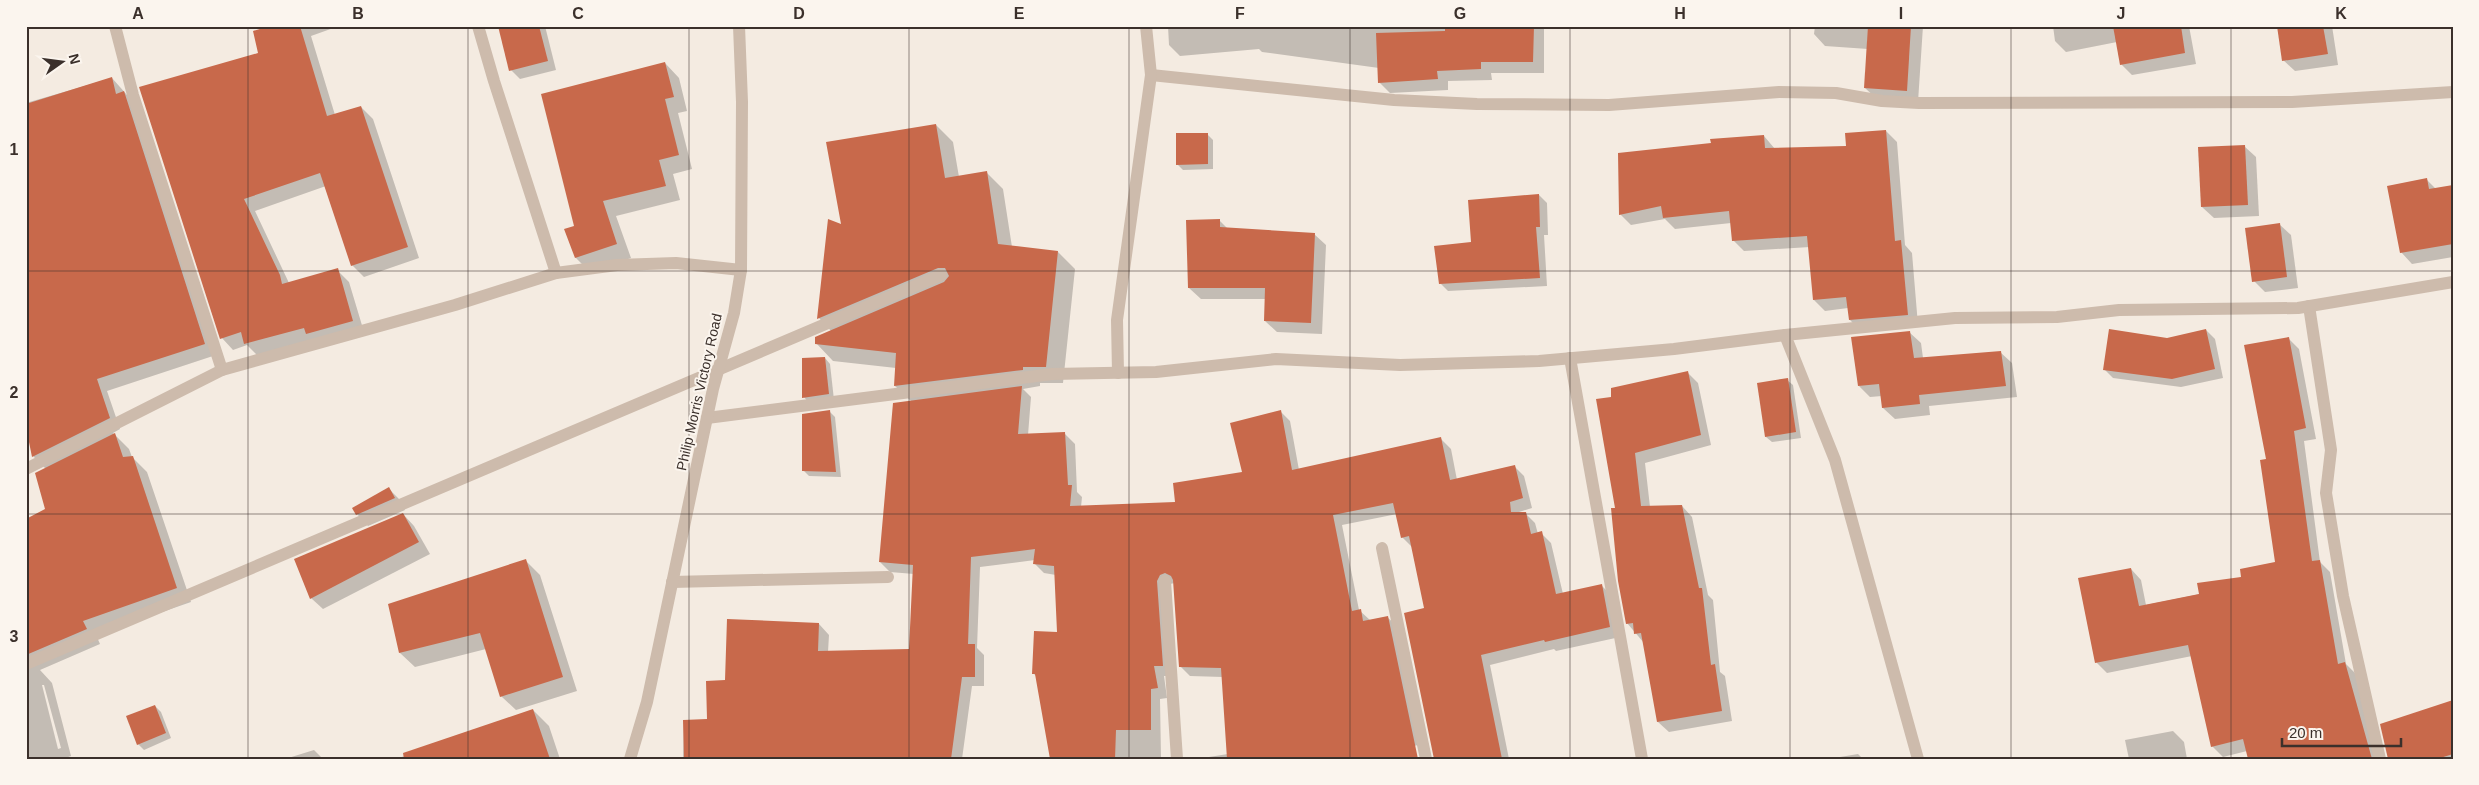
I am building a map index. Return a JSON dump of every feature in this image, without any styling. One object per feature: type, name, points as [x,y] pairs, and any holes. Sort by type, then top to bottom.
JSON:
[{"type":"street","points":[[115,26],[133,95],[222,370]]},
{"type":"street","points":[[478,26],[556,273]]},
{"type":"street","name":"Philip Morris Victory Road","points":[[630,759],[647,702],[707,418],[734,312],[741,270],[742,102],[739,26]]},
{"type":"street","points":[[1118,374],[1118,320],[1151,75],[1146,26]]},
{"type":"street","points":[[1151,75],[1394,100],[1477,104],[1609,105],[1779,92],[1836,93],[1882,101],[1919,103],[2292,102],[2453,92]]},
{"type":"street","points":[[26,470],[222,370],[455,305],[556,273],[617,265],[676,262],[741,270]]},
{"type":"street","points":[[26,664],[940,275]]},
{"type":"street","points":[[707,418],[1052,374],[1118,374],[1276,360],[1400,365],[1570,358],[1674,349],[1785,334],[1955,318],[2056,317],[2119,310],[2290,308],[2453,282]]},
{"type":"street","points":[[2309,306],[2330,450],[2326,493],[2343,596],[2380,759]]},
{"type":"street","points":[[1785,334],[1835,460],[1918,759]]},
{"type":"street","points":[[1570,358],[1642,759]]},
{"type":"street","points":[[1382,548],[1426,759]]},
{"type":"street","points":[[672,582],[888,577]]},
{"type":"street","points":[[1165,582],[1177,759]]},
{"type":"building","points":[[270,26],[300,26],[327,116],[361,106],[408,247],[351,266],[320,173],[244,199],[280,275],[282,284],[338,268],[353,321],[306,334],[304,328],[244,344],[241,332],[220,339],[139,87],[258,53],[253,31]]},
{"type":"building","points":[[498,26],[539,26],[548,61],[509,71]]},
{"type":"building","points":[[1445,26],[1534,26],[1533,62],[1481,62],[1481,69],[1437,71],[1438,79],[1378,83],[1376,33],[1445,31]]},
{"type":"building","points":[[1868,26],[1911,26],[1907,91],[1864,88]]},
{"type":"building","points":[[2113,26],[2181,26],[2185,53],[2120,65]]},
{"type":"building","points":[[2277,26],[2323,26],[2328,54],[2282,61]]},
{"type":"building","points":[[665,62],[674,97],[665,99],[679,155],[659,160],[666,186],[603,201],[617,244],[575,258],[564,229],[574,226],[541,94]]},
{"type":"building","points":[[112,77],[116,94],[124,91],[205,344],[97,379],[110,418],[32,457],[26,427],[26,104]]},
{"type":"building","points":[[936,124],[945,178],[987,171],[998,244],[1058,251],[1046,367],[1023,367],[1023,370],[894,386],[896,353],[815,344],[815,337],[944,282],[949,276],[945,268],[938,268],[817,319],[828,219],[841,224],[826,142]]},
{"type":"building","points":[[1886,130],[1895,241],[1901,240],[1908,315],[1849,320],[1846,297],[1813,300],[1807,236],[1732,241],[1729,211],[1663,218],[1661,206],[1619,215],[1618,153],[1711,143],[1710,139],[1764,135],[1765,148],[1846,146],[1845,133]]},
{"type":"building","points":[[1176,133],[1208,133],[1208,164],[1176,165]]},
{"type":"building","points":[[2245,145],[2248,205],[2201,207],[2198,147]]},
{"type":"building","points":[[2427,178],[2429,189],[2453,185],[2453,244],[2400,253],[2387,186]]},
{"type":"building","points":[[1539,194],[1540,227],[1536,227],[1540,278],[1439,284],[1434,246],[1471,242],[1468,200]]},
{"type":"building","points":[[1220,219],[1220,227],[1315,233],[1311,323],[1264,321],[1265,288],[1188,288],[1186,220]]},
{"type":"building","points":[[2280,223],[2287,277],[2252,282],[2245,228]]},
{"type":"building","points":[[2109,329],[2167,338],[2206,329],[2215,369],[2172,379],[2103,370]]},
{"type":"building","points":[[1910,331],[1914,358],[2001,351],[2006,386],[1919,395],[1920,404],[1882,408],[1879,384],[1858,386],[1851,337]]},
{"type":"building","points":[[2289,337],[2306,428],[2294,431],[2312,561],[2320,560],[2338,664],[2345,662],[2372,759],[2248,759],[2243,739],[2211,747],[2188,645],[2095,663],[2078,578],[2131,568],[2139,606],[2199,594],[2197,583],[2241,577],[2240,569],[2275,562],[2260,460],[2266,459],[2244,345]]},
{"type":"building","points":[[825,357],[829,394],[802,398],[802,358]]},
{"type":"building","points":[[1688,371],[1701,435],[1635,453],[1641,506],[1682,505],[1699,588],[1702,588],[1711,665],[1715,664],[1722,711],[1657,722],[1641,633],[1634,634],[1633,623],[1626,624],[1618,581],[1611,508],[1615,508],[1596,399],[1611,397],[1611,388]]},
{"type":"building","points":[[1788,378],[1796,432],[1765,437],[1757,383]]},
{"type":"building","points":[[1022,386],[1018,434],[1065,432],[1068,485],[1072,485],[1070,506],[1175,502],[1173,483],[1242,472],[1230,423],[1281,410],[1292,470],[1441,437],[1450,480],[1515,465],[1523,498],[1510,502],[1511,512],[1526,512],[1531,534],[1542,531],[1556,594],[1602,584],[1610,627],[1481,655],[1502,759],[1434,759],[1404,613],[1424,608],[1409,536],[1401,538],[1393,503],[1333,515],[1352,611],[1361,609],[1363,621],[1388,616],[1418,759],[1227,759],[1221,668],[1179,667],[1173,580],[1171,576],[1165,573],[1160,575],[1157,581],[1163,666],[1154,666],[1158,688],[1151,689],[1151,730],[1116,730],[1115,759],[1050,759],[1035,674],[1032,674],[1034,631],[1057,632],[1054,566],[1033,564],[1035,549],[971,557],[968,644],[975,644],[975,677],[962,677],[951,759],[684,759],[683,720],[707,719],[706,681],[725,680],[727,619],[819,623],[818,651],[909,649],[913,565],[879,562],[893,403]]},
{"type":"building","points":[[830,410],[836,472],[802,471],[802,414]]},
{"type":"building","points":[[115,433],[123,457],[133,456],[177,588],[83,621],[87,629],[26,655],[26,519],[45,509],[35,473]]},
{"type":"building","points":[[389,487],[395,498],[356,515],[352,508]]},
{"type":"building","points":[[403,513],[419,542],[310,599],[294,559]]},
{"type":"building","points":[[526,559],[563,677],[500,697],[480,633],[399,653],[388,604]]},
{"type":"building","points":[[2453,700],[2453,754],[2437,759],[2388,759],[2380,724]]},
{"type":"building","points":[[155,705],[166,733],[137,745],[126,716]]},
{"type":"building","points":[[533,709],[550,759],[404,759],[403,753]]}]
